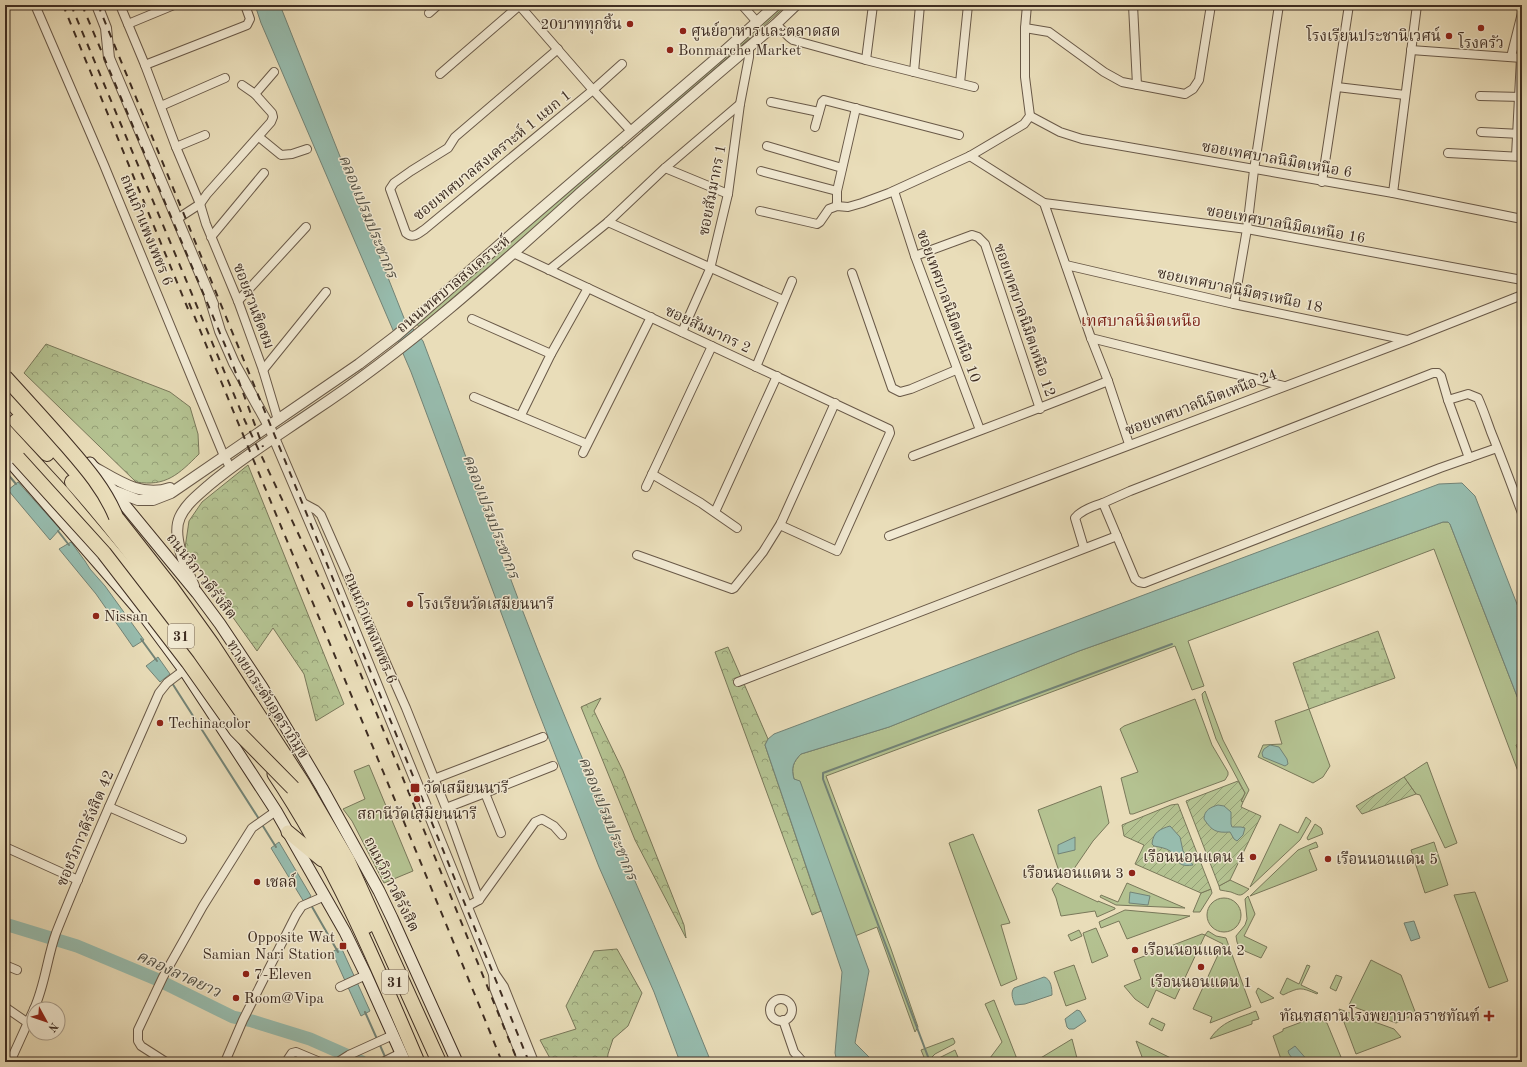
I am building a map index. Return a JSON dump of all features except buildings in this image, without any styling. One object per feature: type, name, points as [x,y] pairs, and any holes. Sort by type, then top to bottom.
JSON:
[{"type":"highway","points":[[5,377],[49,424],[104,491],[116,517]]},
{"type":"highway","name":"ทางยกระดับอุตราภิมุข","points":[[5,395],[116,517],[171,587],[198,625],[302,782],[347,859],[439,1062]]},
{"type":"highway","name":"ถนนวิภาวดีรังสิต","points":[[5,395],[91,482],[174,583],[214,641],[304,779],[350,856],[446,1062]]},
{"type":"highway","name":"ทางยกระดับอุตราภิมุข","points":[[5,409],[61,469],[121,540],[163,594],[293,788],[347,884],[386,963],[430,1062]]},
{"type":"highway","name":"31","points":[[5,430],[63,493],[127,569],[155,599],[286,792],[328,865],[378,966],[418,1062]]},
{"type":"highway","points":[[5,444],[12,457],[104,553],[184,656],[236,730],[293,788]]},
{"type":"highway","points":[[127,569],[139,610]]},
{"type":"highway","points":[[288,832],[328,865]]},
{"type":"main road","name":"ถนนวิภาวดีรังสิต","points":[[5,370],[57,424],[197,593],[220,624],[262,687],[343,825],[392,918],[457,1062]]},
{"type":"main road","name":"31","points":[[12,457],[139,610],[184,670],[276,811],[288,832],[320,898],[345,932],[363,976],[403,1057]]},
{"type":"street","name":"ถนนกำแพงเพชร 6","points":[[35,5],[104,165],[224,456],[230,467]]},
{"type":"street","name":"ถนนกำแพงเพชร 6","points":[[97,5],[106,28],[109,58],[210,298],[220,331],[234,363],[274,422],[274,437],[387,707],[466,907],[494,974],[504,987],[533,1062]]},
{"type":"street","name":"ซอยสวนชิดชม","points":[[120,5],[200,204],[211,237],[238,301],[263,370],[274,422]]},
{"type":"street","points":[[128,24],[174,5]]},
{"type":"street","points":[[145,65],[247,25],[250,20],[245,5]]},
{"type":"street","points":[[429,13],[438,5]]},
{"type":"street","points":[[440,74],[520,5],[593,90],[640,140]]},
{"type":"street","points":[[742,5],[757,22]]},
{"type":"street","name":"ถนนเทศบาลสงเคราะห์","points":[[112,490],[131,498],[153,500],[171,493],[358,364],[397,335],[776,5]]},
{"type":"street","name":"ถนนเทศบาลสงเคราะห์","points":[[197,593],[184,564],[177,527],[179,517],[195,497],[230,467],[345,391],[368,374],[448,309],[796,5]]},
{"type":"street","points":[[866,60],[873,5]]},
{"type":"street","points":[[914,72],[920,5]]},
{"type":"street","points":[[960,83],[968,5]]},
{"type":"street","points":[[760,211],[816,224],[820,222],[829,209],[837,206],[848,206],[894,191],[970,156],[1024,124],[1030,116],[1025,76],[1025,28],[1027,5]]},
{"type":"street","points":[[1133,5],[1137,85]]},
{"type":"street","points":[[1025,28],[1049,32],[1104,72],[1122,82],[1185,94],[1193,89],[1199,80],[1211,5]]},
{"type":"street","points":[[1234,304],[1247,229],[1278,5]]},
{"type":"street","points":[[1322,182],[1349,5]]},
{"type":"street","points":[[1393,193],[1404,95],[1417,5]]},
{"type":"street","points":[[1511,57],[1522,13]]},
{"type":"street","points":[[776,24],[793,40],[974,87]]},
{"type":"street","name":"ซอยสัมมากร 1","points":[[682,332],[710,269],[728,194],[740,104],[749,57],[749,47]]},
{"type":"street","name":"ซอยเทศบาลสงเคราะห์ 1 แยก 1","points":[[558,49],[455,137],[448,148],[411,171],[394,184],[390,189],[406,233],[410,236],[414,236],[425,229],[593,90]]},
{"type":"street","points":[[1411,50],[1522,58],[1519,157],[1448,153]]},
{"type":"street","points":[[593,90],[622,64]]},
{"type":"street","points":[[255,94],[274,72]]},
{"type":"street","points":[[161,106],[226,78]]},
{"type":"street","points":[[177,219],[200,204],[207,194],[271,122],[273,115],[255,94],[242,85]]},
{"type":"street","points":[[1337,87],[1404,95]]},
{"type":"street","points":[[1480,96],[1520,97]]},
{"type":"street","points":[[815,127],[824,100],[959,135]]},
{"type":"street","points":[[771,102],[819,112]]},
{"type":"street","points":[[549,270],[608,222],[665,168],[740,104]]},
{"type":"street","points":[[837,206],[837,191],[856,108]]},
{"type":"street","name":"ซอยเทศบาลนิมิตเหนือ 6","points":[[1030,116],[1060,132],[1082,139],[1322,182],[1393,193],[1522,219]]},
{"type":"street","points":[[1481,132],[1519,133]]},
{"type":"street","points":[[176,147],[205,135]]},
{"type":"street","points":[[259,137],[281,155],[292,154],[307,149]]},
{"type":"street","points":[[767,146],[842,168]]},
{"type":"street","points":[[970,156],[1044,203],[1129,444]]},
{"type":"street","points":[[665,168],[728,194]]},
{"type":"street","points":[[760,171],[837,191]]},
{"type":"street","points":[[211,237],[264,173]]},
{"type":"street","name":"ซอยเทศบาลนิมิตเหนือ 10","points":[[894,191],[915,256],[956,370],[980,430]]},
{"type":"street","name":"ซอยเทศบาลนิมิตเหนือ 16","points":[[1044,203],[1247,229],[1522,280]]},
{"type":"street","points":[[608,222],[710,269],[784,300]]},
{"type":"street","points":[[238,301],[306,227]]},
{"type":"street","name":"ซอยเทศบาลนิมิตเหนือ 12","points":[[915,256],[972,235],[982,240],[985,244],[1040,408]]},
{"type":"street","name":"ซอยสัมมากร 2","points":[[513,253],[888,428],[890,431],[836,551],[782,526],[781,523]]},
{"type":"street","name":"ซอยเทศบาลนิมิตรเหนือ 18","points":[[1066,265],[1234,304],[1408,340]]},
{"type":"street","points":[[852,273],[892,388],[900,392],[911,389],[956,370]]},
{"type":"street","points":[[756,366],[792,281]]},
{"type":"street","points":[[521,415],[588,288]]},
{"type":"street","points":[[263,370],[326,292]]},
{"type":"street","name":"ซอยเทศบาลนิมิตเหนือ 24","points":[[889,536],[1129,444],[1408,340],[1522,295]]},
{"type":"street","points":[[583,453],[651,317]]},
{"type":"street","points":[[472,319],[552,354]]},
{"type":"street","points":[[1091,338],[1285,386]]},
{"type":"street","points":[[646,486],[712,346]]},
{"type":"street","points":[[1084,548],[1075,518],[1087,509],[1433,373],[1438,373],[1440,376],[1469,458]]},
{"type":"street","points":[[715,512],[777,376]]},
{"type":"street","points":[[913,456],[1108,381]]},
{"type":"street","points":[[1448,400],[1468,394],[1478,398],[1522,513]]},
{"type":"street","points":[[474,397],[521,415],[587,444]]},
{"type":"street","points":[[637,554],[732,589],[734,588],[763,552],[781,523],[835,403]]},
{"type":"street","points":[[1103,503],[1135,579],[1144,583],[1440,468],[1497,448]]},
{"type":"street","points":[[92,466],[134,488],[150,491],[167,489],[191,480]]},
{"type":"street","points":[[652,474],[701,503],[737,528]]},
{"type":"street","points":[[302,503],[316,510],[321,515],[399,694],[446,808],[479,900]]},
{"type":"street","points":[[738,682],[1117,536]]},
{"type":"street","name":"ซอยวิภาวดีรังสิต 42","points":[[37,1001],[56,935],[158,693],[169,681],[184,670]]},
{"type":"street","points":[[434,779],[543,737]]},
{"type":"street","points":[[446,808],[553,766]]},
{"type":"street","points":[[485,793],[500,833]]},
{"type":"street","points":[[109,807],[182,839]]},
{"type":"street","points":[[166,1062],[141,1046],[138,1041],[138,1030],[162,977],[203,906],[250,832],[256,825],[276,811]]},
{"type":"street","points":[[466,907],[479,900],[535,822],[542,819],[547,821],[562,835]]},
{"type":"street","points":[[5,847],[78,880]]},
{"type":"street","points":[[225,1062],[241,1024],[293,920],[304,905],[320,898]]},
{"type":"street","points":[[5,966],[17,970]]},
{"type":"street","name":"ถนนกำแพงเพชร 6","points":[[494,974],[495,988],[524,1062]]},
{"type":"street","points":[[342,986],[363,976]]},
{"type":"street","points":[[5,1007],[26,1022]]},
{"type":"street","points":[[783,1020],[794,1052],[803,1062]]},
{"type":"street","name":"ซอยวิภาวดีรังสิต 42","points":[[10,1062],[26,1027]]},
{"type":"street","points":[[344,1058],[393,1035]]},
{"type":"street","points":[[286,1062],[292,1053],[296,1052],[320,1062]]},
{"type":"street","points":[[387,1060],[403,1057]]},
{"type":"green space","points":[[780,5],[787,5],[646,130],[643,131],[642,128]]},
{"type":"green space","points":[[621,147],[623,147],[623,151],[419,327],[417,324],[498,251]]},
{"type":"green space","points":[[46,344],[170,392],[190,407],[198,434],[199,454],[185,468],[164,481],[156,483],[136,482],[24,373]]},
{"type":"green space","points":[[248,465],[344,704],[316,721],[304,674],[273,628],[257,651],[185,548],[189,521],[202,502]]},
{"type":"green space","points":[[1443,522],[1448,522],[1450,524],[1522,709],[1522,743],[1516,745],[1522,761],[1522,782],[1434,549],[1188,641],[1204,686],[1192,690],[1175,646],[826,776],[891,949],[918,1027],[915,1032],[877,927],[855,936],[800,782],[794,779],[793,765],[801,754],[889,727],[1079,651]]},
{"type":"green space","points":[[1378,631],[1395,678],[1309,709],[1293,663]]},
{"type":"green space","points":[[728,647],[768,739],[765,745],[821,911],[812,915],[715,652]]},
{"type":"green space","points":[[1205,691],[1223,740],[1249,790],[1243,802],[1241,801],[1245,793],[1216,739],[1203,700],[1202,694]]},
{"type":"green space","points":[[601,698],[594,711],[623,771],[684,925],[686,938],[635,840],[581,707]]},
{"type":"green space","points":[[1195,699],[1212,745],[1228,772],[1228,775],[1225,780],[1130,814],[1121,778],[1138,772],[1120,729],[1124,726]]},
{"type":"green space","points":[[1309,709],[1330,766],[1323,777],[1313,783],[1258,757],[1263,745],[1282,744],[1275,721]]},
{"type":"green space","points":[[1427,762],[1457,843],[1445,848],[1420,795],[1416,794],[1404,777]]},
{"type":"green space","points":[[369,765],[413,871],[384,883],[352,821],[343,809],[365,799],[354,771]]},
{"type":"green space","points":[[1404,777],[1416,794],[1362,814],[1356,806]]},
{"type":"green space","points":[[1238,781],[1245,793],[1241,801],[1243,802],[1241,807],[1261,816],[1230,880],[1219,886],[1186,801]]},
{"type":"green space","points":[[1101,786],[1109,823],[1093,841],[1069,876],[1061,877],[1038,810]]},
{"type":"green space","points":[[1178,804],[1211,889],[1201,893],[1135,864],[1144,845],[1124,836],[1122,825],[1171,805]]},
{"type":"green space","points":[[1306,817],[1311,821],[1300,840],[1250,887],[1280,824],[1298,833]]},
{"type":"green space","points":[[1315,824],[1321,828],[1323,834],[1308,840],[1307,838]]},
{"type":"green space","points":[[973,834],[1010,923],[1001,925],[1017,979],[1001,986],[949,843]]},
{"type":"green space","points":[[1316,842],[1318,847],[1309,850],[1317,870],[1250,896],[1298,850]]},
{"type":"green space","points":[[1434,842],[1448,885],[1425,893],[1411,850]]},
{"type":"green space","points":[[1230,880],[1249,889],[1240,895],[1220,890],[1219,886]]},
{"type":"green space","points":[[1057,883],[1115,909],[1097,917],[1095,911],[1061,916],[1052,889]]},
{"type":"green space","points":[[1127,883],[1185,908],[1116,905],[1100,897],[1101,895],[1118,902]]},
{"type":"green space","points":[[1211,889],[1212,893],[1200,912],[1193,912],[1201,893]]},
{"type":"green space","points":[[1475,892],[1508,981],[1489,988],[1454,895]]},
{"type":"green space","points":[[1248,896],[1255,914],[1244,936],[1267,947],[1261,958],[1240,949],[1237,942],[1236,936],[1245,925],[1247,919],[1245,899]]},
{"type":"green space","points":[[1227,898],[1236,903],[1240,908],[1240,922],[1236,927],[1231,931],[1221,932],[1217,931],[1208,922],[1207,912],[1208,908],[1217,899]]},
{"type":"green space","points":[[1125,910],[1190,916],[1127,939],[1119,921],[1101,928],[1099,922]]},
{"type":"green space","points":[[1096,928],[1108,956],[1092,963],[1083,933]]},
{"type":"green space","points":[[1079,930],[1082,936],[1071,941],[1068,935]]},
{"type":"green space","points":[[1208,931],[1216,936],[1226,938],[1251,1007],[1210,1023],[1212,1017],[1193,1009],[1223,944],[1205,935]]},
{"type":"green space","points":[[1202,934],[1205,935],[1175,999],[1156,990],[1148,1008],[1135,999],[1124,986],[1141,979],[1134,960]]},
{"type":"green space","points":[[617,949],[642,993],[628,1026],[613,1039],[607,1062],[552,1062],[540,1040],[576,1029],[566,1006],[594,951]]},
{"type":"green space","points":[[1371,960],[1401,975],[1416,1014],[1396,1023],[1349,1005]]},
{"type":"green space","points":[[1074,965],[1086,999],[1066,1006],[1054,972]]},
{"type":"green space","points":[[1307,965],[1310,966],[1301,985],[1318,993],[1297,989],[1283,995],[1280,993],[1287,978],[1299,984]]},
{"type":"green space","points":[[1336,975],[1342,977],[1336,991],[1330,988]]},
{"type":"green space","points":[[1258,988],[1274,998],[1261,1003],[1256,992]]},
{"type":"green space","points":[[994,1000],[1017,1059],[1013,1062],[987,1062],[1002,1042],[985,1004]]},
{"type":"green space","points":[[1339,1009],[1394,1029],[1401,1037],[1356,1054]]},
{"type":"green space","points":[[1256,1011],[1259,1019],[1252,1021],[1252,1024],[1210,1039],[1219,1028],[1225,1024]]},
{"type":"green space","points":[[1315,1017],[1327,1023],[1341,1057],[1338,1059],[1339,1062],[1282,1062],[1273,1036],[1283,1031],[1283,1029]]},
{"type":"green space","points":[[1152,1018],[1165,1024],[1162,1031],[1149,1024]]},
{"type":"green space","points":[[953,1038],[955,1042],[954,1044],[935,1054],[931,1058],[933,1062],[926,1062],[921,1050]]},
{"type":"green space","points":[[1072,1039],[1078,1062],[1034,1062]]},
{"type":"green space","points":[[1136,1041],[1179,1062],[1144,1062]]},
{"type":"green space","points":[[955,1050],[960,1062],[939,1062],[939,1058]]},
{"type":"shaded area","points":[[255,5],[280,5],[404,318],[423,341],[538,651],[711,1062],[680,1062],[654,992],[599,867],[533,698],[411,372],[261,23]]},
{"type":"shaded area","points":[[18,482],[60,529],[50,540],[8,490]]},
{"type":"shaded area","points":[[1462,483],[1475,496],[1522,617],[1522,709],[1450,524],[1448,522],[1443,522],[1079,651],[889,727],[801,754],[793,765],[794,779],[800,781],[869,971],[855,1043],[874,1062],[837,1062],[835,1053],[842,972],[765,745],[768,739],[774,734],[1439,484]]},
{"type":"shaded area","points":[[71,542],[144,640],[133,647],[96,594],[59,549]]},
{"type":"shaded area","points":[[158,657],[170,674],[160,682],[146,666]]},
{"type":"shaded area","points":[[1270,745],[1279,747],[1287,759],[1288,764],[1285,766],[1263,757],[1262,753],[1264,749]]},
{"type":"shaded area","points":[[1218,805],[1224,806],[1231,812],[1232,827],[1245,828],[1243,835],[1237,841],[1230,832],[1221,832],[1212,829],[1204,819],[1205,813],[1210,808]]},
{"type":"shaded area","points":[[1170,826],[1180,837],[1183,851],[1193,865],[1183,865],[1178,861],[1173,853],[1152,844],[1155,834],[1163,828]]},
{"type":"shaded area","points":[[1075,837],[1075,850],[1058,854],[1058,845]]},
{"type":"shaded area","points":[[279,842],[311,896],[304,902],[271,848]]},
{"type":"shaded area","points":[[1130,892],[1150,896],[1148,905],[1129,903]]},
{"type":"shaded area","points":[[1414,921],[1420,938],[1411,941],[1404,923]]},
{"type":"shaded area","points":[[341,947],[370,1011],[361,1016],[332,952]]},
{"type":"shaded area","points":[[1044,977],[1050,982],[1052,995],[1025,1004],[1015,1005],[1012,994],[1014,988]]},
{"type":"shaded area","points":[[1077,1010],[1080,1011],[1086,1021],[1074,1029],[1069,1029],[1065,1019]]},
{"type":"shaded area","points":[[1295,1046],[1309,1062],[1295,1062],[1288,1051]]},
{"type":"waterway","points":[[5,471],[16,484]]},
{"type":"waterway","points":[[58,531],[69,545]]},
{"type":"waterway","points":[[141,639],[157,661]]},
{"type":"waterway","points":[[930,1062],[823,779],[823,773],[1172,644]]},
{"type":"waterway","points":[[172,683],[259,819]]},
{"type":"waterway","points":[[261,823],[276,847]]},
{"type":"waterway","points":[[311,905],[338,952]]},
{"type":"waterway","name":"คลองลาดยาว","points":[[5,924],[77,946],[156,979],[233,1017],[252,1021],[310,1039],[362,1062]]},
{"type":"waterway","points":[[365,1012],[377,1039]]},
{"type":"waterway","points":[[379,1043],[386,1059]]},
{"type":"railway","points":[[63,5],[188,309]]},
{"type":"railway","points":[[71,5],[245,421],[346,638],[518,1062]]},
{"type":"railway","points":[[82,5],[230,357],[263,447]]},
{"type":"railway","points":[[98,5],[529,1062]]},
{"type":"railway","points":[[189,303],[425,872],[502,1062]]},
{"type":"place","name":"20บาททุกชิ้น","points":[[630,24]]},
{"type":"place","name":"โรงครัว","points":[[1481,28]]},
{"type":"place","name":"ศูนย์อาหารและตลาดสด","points":[[683,31]]},
{"type":"place","name":"โรงเรียนประชานิเวศน์","points":[[1449,36]]},
{"type":"place","name":"Bonmarche Market","points":[[670,50]]},
{"type":"place","name":"โรงเรียนวัดเสมียนนารี","points":[[410,604]]},
{"type":"place","name":"Nissan","points":[[96,616]]},
{"type":"place","name":"Techinacolor","points":[[160,723]]},
{"type":"place","name":"วัดเสมียนนารี","points":[[415,788]]},
{"type":"place","name":"สถานีวัดเสมียนนารี","points":[[417,799]]},
{"type":"place","name":"เรือนนอนแดน 4","points":[[1253,857]]},
{"type":"place","name":"เรือนนอนแดน 5","points":[[1328,859]]},
{"type":"place","name":"เรือนนอนแดน 3","points":[[1132,873]]},
{"type":"place","name":"เชลล์","points":[[257,882]]},
{"type":"place","name":"Opposite Wat Samian Nari Station","points":[[343,946]]},
{"type":"place","name":"เรือนนอนแดน 2","points":[[1135,950]]},
{"type":"place","name":"เรือนนอนแดน 1","points":[[1201,967]]},
{"type":"place","name":"7-Eleven","points":[[246,974]]},
{"type":"place","name":"Room@Vipa","points":[[236,998]]},
{"type":"place","name":"ทัณฑสถานโรงพยาบาลราชทัณฑ์","points":[[1489,1016]]},
{"type":"district","name":"เทศบาลนิมิตเหนือ","points":[[1141,320]]},
{"type":"water label","name":"คลองเปรมประชากร","points":[[369,216]]},
{"type":"water label","name":"คลองเปรมประชากร","points":[[492,516]]},
{"type":"water label","name":"คลองเปรมประชากร","points":[[609,818]]}]
